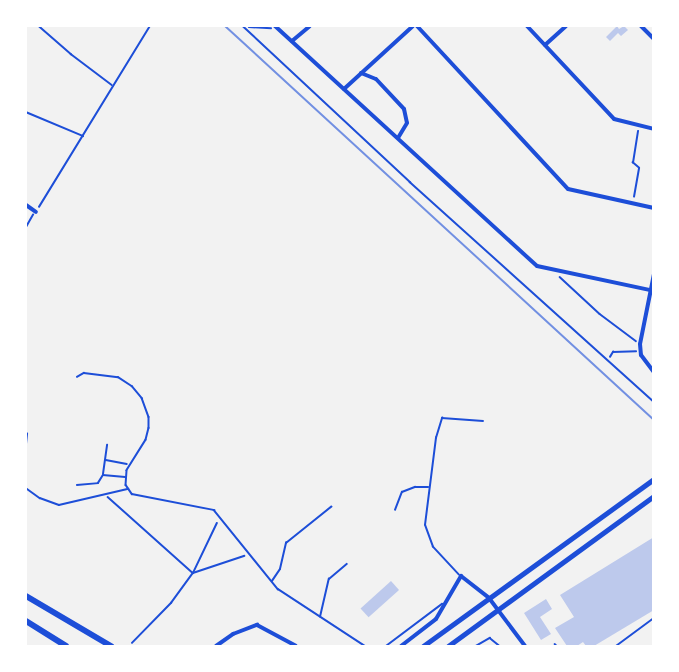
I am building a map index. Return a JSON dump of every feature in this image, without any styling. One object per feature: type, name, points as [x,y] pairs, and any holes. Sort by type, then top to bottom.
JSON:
[{"type":"main road","points":[[423,646],[654,479]]},
{"type":"main road","points":[[448,646],[497,608],[654,496]]},
{"type":"main road","points":[[26,596],[111,646]]},
{"type":"main road","points":[[26,621],[66,646]]},
{"type":"main road","points":[[94,636],[116,646]]},
{"type":"street","points":[[292,41],[310,26]]},
{"type":"street","points":[[344,89],[415,26],[568,189],[654,208]]},
{"type":"street","points":[[527,26],[609,115],[620,121],[654,129]]},
{"type":"street","points":[[544,45],[566,26]]},
{"type":"street","points":[[641,26],[654,39]]},
{"type":"street","points":[[277,27],[537,266],[650,290]]},
{"type":"street","points":[[361,73],[376,79],[404,109],[407,123],[398,138]]},
{"type":"street","points":[[26,205],[36,212]]},
{"type":"street","points":[[654,274],[640,344],[640,350],[654,372]]},
{"type":"street","points":[[401,646],[436,619],[461,576],[489,598],[525,646]]},
{"type":"street","points":[[216,646],[233,634],[257,626],[293,646]]},
{"type":"lane","points":[[243,26],[410,182],[654,402]]},
{"type":"lane","points":[[77,377],[84,373],[118,377],[132,386],[142,398],[148,417],[148,433],[142,448],[129,465],[126,477],[128,489],[138,496],[211,508],[220,516],[272,582],[295,602],[365,646]]},
{"type":"lane","points":[[461,576],[441,558],[428,537],[425,525],[429,487],[436,438],[442,418],[483,421]]},
{"type":"lane","points":[[26,444],[27,434]]},
{"type":"lane","points":[[77,485],[98,483],[103,475],[107,445]]},
{"type":"lane","points":[[105,459],[129,465]]},
{"type":"lane","points":[[103,475],[126,477]]},
{"type":"lane","points":[[394,510],[402,492],[416,487],[429,487]]},
{"type":"lane","points":[[26,488],[59,505],[128,489]]},
{"type":"lane","points":[[26,493],[30,492]]},
{"type":"lane","points":[[272,582],[279,572],[286,543],[332,507]]},
{"type":"lane","points":[[320,618],[329,579],[347,564]]},
{"type":"lane","points":[[386,646],[445,602]]},
{"type":"lane","points":[[616,646],[654,618]]},
{"type":"lane","points":[[476,646],[490,638],[500,646]]},
{"type":"path","points":[[39,26],[112,85]]},
{"type":"path","points":[[26,227],[150,26]]},
{"type":"path","points":[[243,26],[277,27]]},
{"type":"path","points":[[26,112],[83,137]]},
{"type":"path","points":[[632,203],[639,168],[633,163],[639,126]]},
{"type":"path","points":[[552,270],[600,314],[640,344]]},
{"type":"path","points":[[607,360],[613,352],[640,350]]},
{"type":"path","points":[[105,495],[193,573]]},
{"type":"path","points":[[132,643],[171,603],[193,573],[220,516]]},
{"type":"path","points":[[193,573],[249,554]]},
{"type":"building","points":[[617,26],[619,29],[624,26],[628,30],[621,36],[618,33],[610,41],[606,37]]},
{"type":"building","points":[[654,537],[654,610],[594,646],[586,646],[583,642],[577,646],[567,646],[555,628],[574,617],[560,595]]},
{"type":"building","points":[[391,581],[399,590],[369,617],[361,608]]},
{"type":"building","points":[[546,599],[552,609],[540,617],[551,634],[541,640],[524,613]]},
{"type":"railway","points":[[225,26],[654,420]]}]
